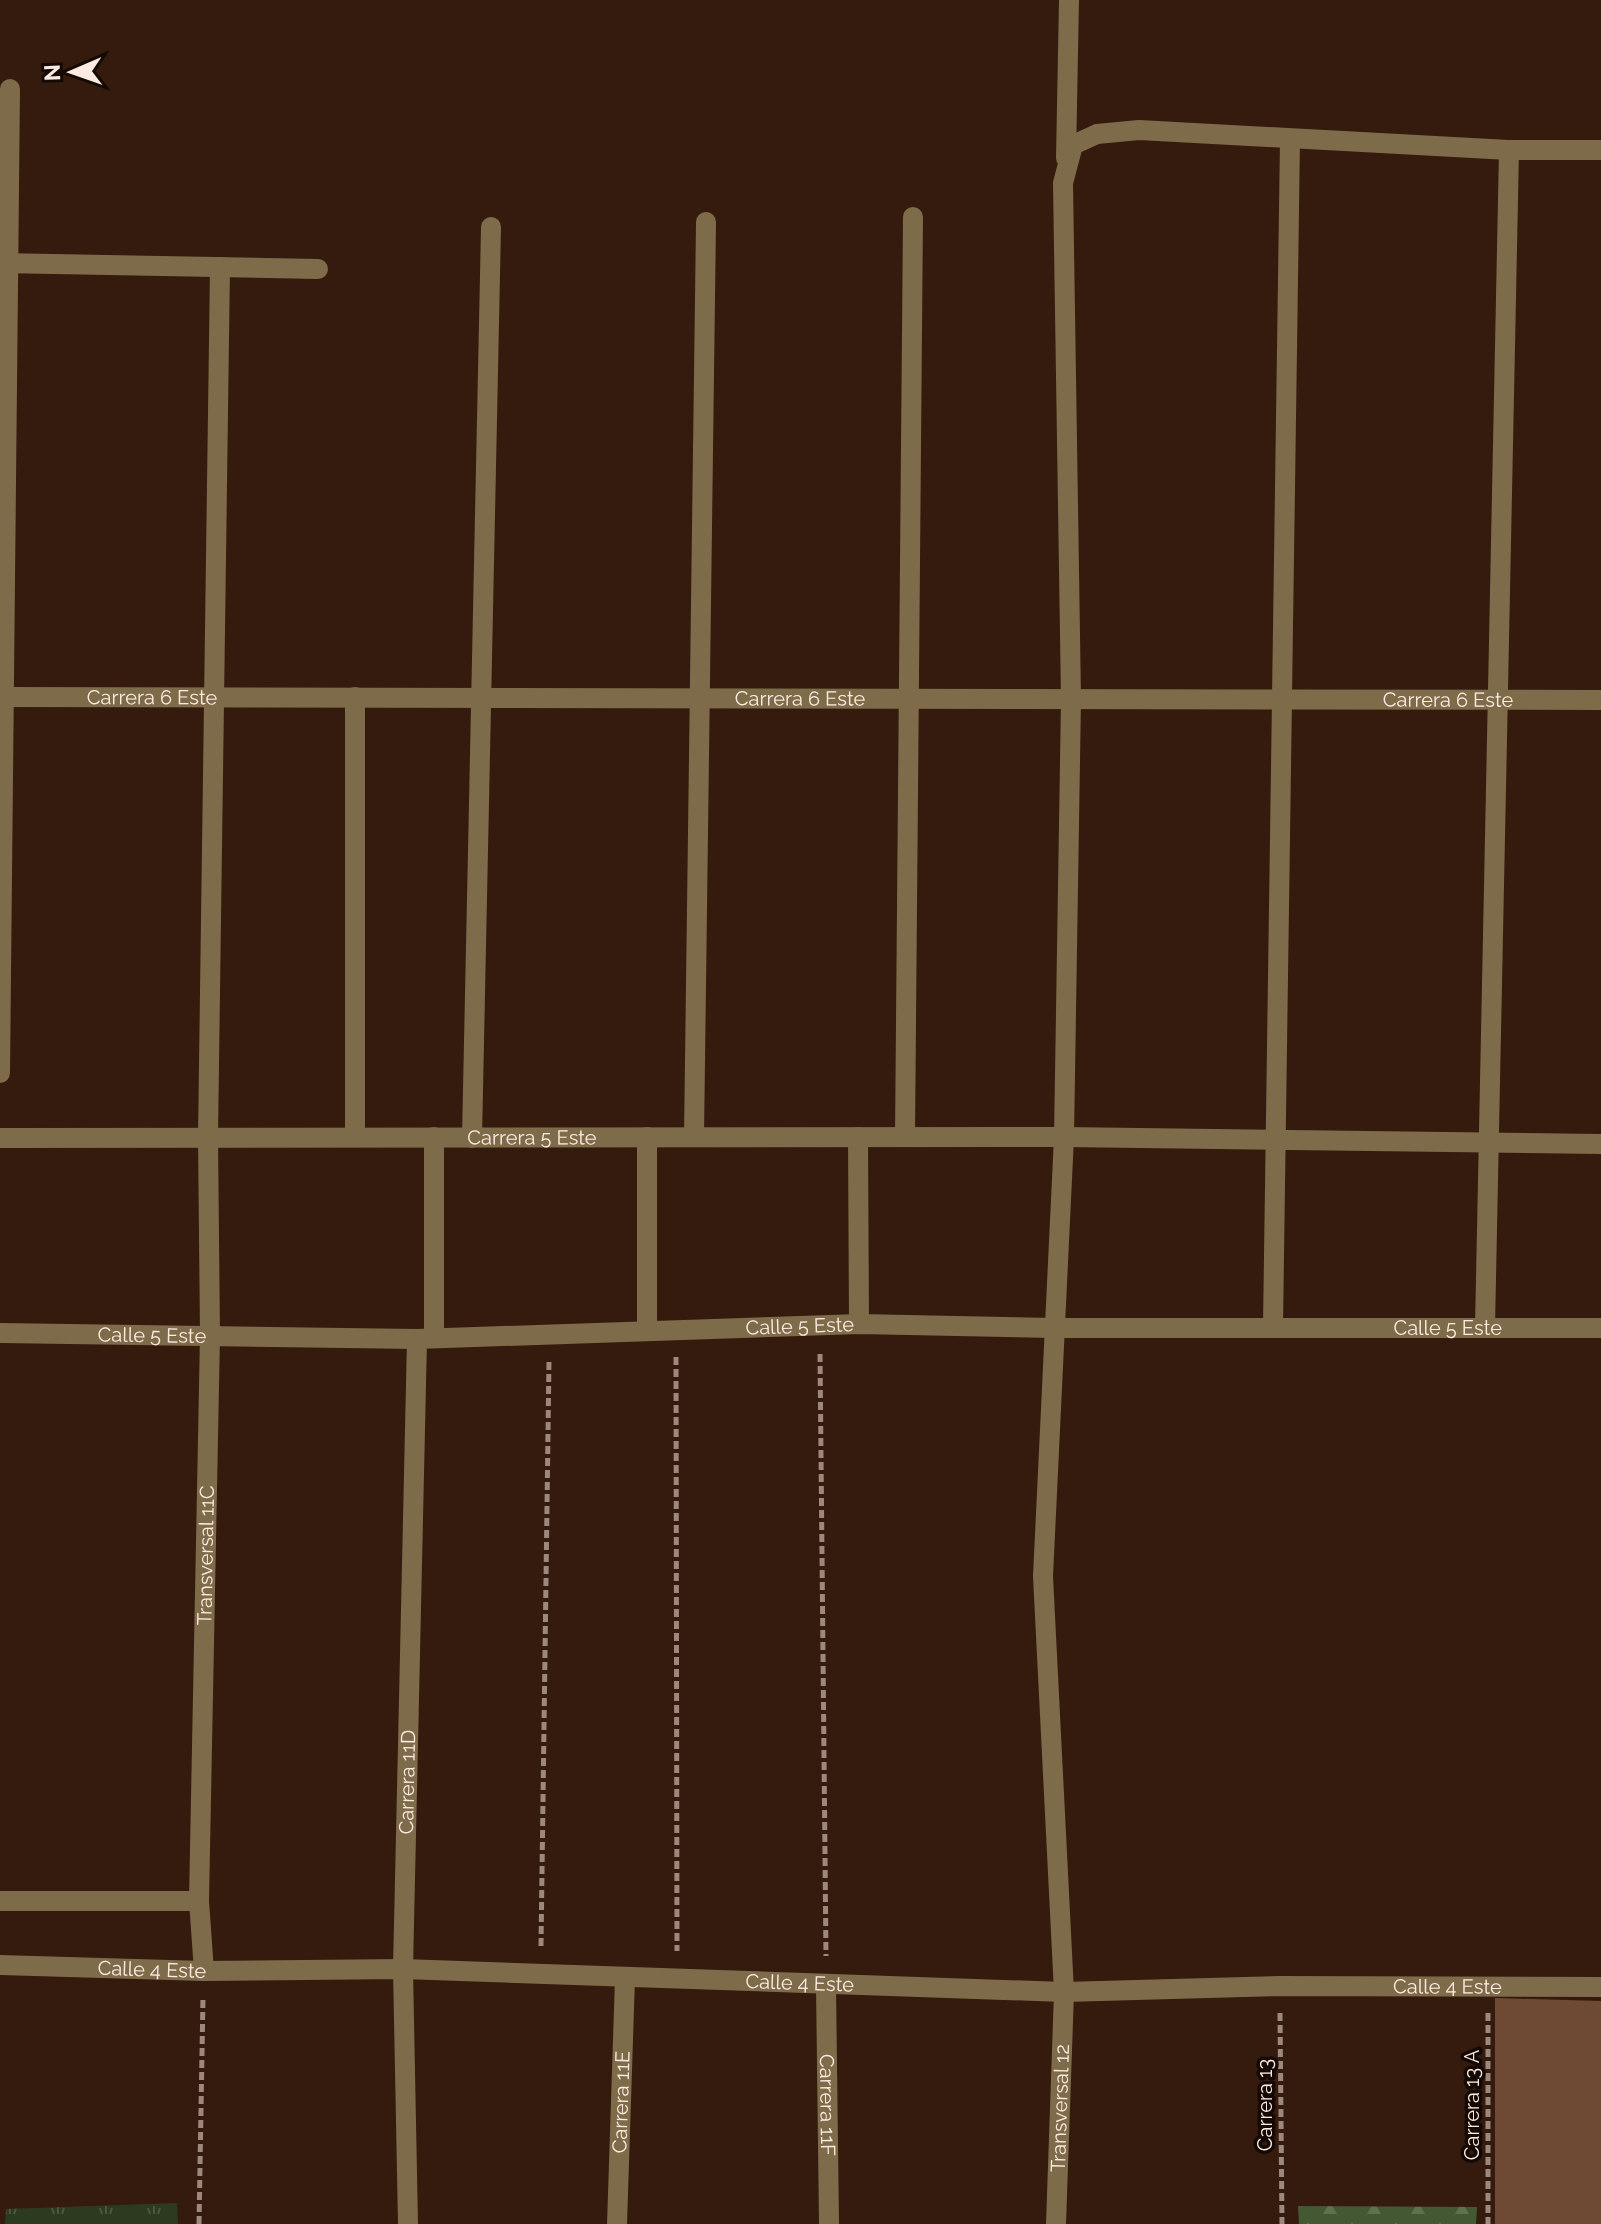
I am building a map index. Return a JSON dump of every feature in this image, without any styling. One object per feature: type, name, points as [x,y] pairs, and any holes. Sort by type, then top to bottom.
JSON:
[{"type":"street","name":"Transversal 12","points":[[1056,2224],[1064,1992],[1043,1576],[1064,1137],[1071,699],[1063,183],[1066,174],[1069,0]]},
{"type":"street","points":[[0,1073],[4,263],[10,89]]},
{"type":"street","points":[[1066,174],[1073,145],[1097,134],[1139,130],[1509,150],[1601,150]]},
{"type":"street","points":[[1273,1326],[1290,139]]},
{"type":"street","points":[[1485,1327],[1509,150]]},
{"type":"street","points":[[905,1137],[913,217]]},
{"type":"street","points":[[694,1137],[706,222]]},
{"type":"street","points":[[472,1138],[491,227]]},
{"type":"street","points":[[4,263],[318,269]]},
{"type":"street","name":"Transversal 11C","points":[[204,1971],[199,1901],[210,1335],[208,1137],[220,267]]},
{"type":"street","name":"Carrera 6 Este","points":[[2,697],[1601,700]]},
{"type":"street","points":[[355,697],[355,1137]]},
{"type":"street","name":"Carrera 11D","points":[[408,2224],[403,1969],[434,1137]]},
{"type":"street","points":[[647,1137],[647,1331]]},
{"type":"street","points":[[858,1137],[859,1324]]},
{"type":"street","name":"Carrera 5 Este","points":[[0,1138],[1064,1137],[1601,1144]]},
{"type":"street","name":"Calle 5 Este","points":[[0,1333],[426,1339],[859,1324],[1055,1328],[1601,1328]]},
{"type":"street","points":[[0,1901],[199,1901]]},
{"type":"street","name":"Calle 4 Este","points":[[0,1965],[204,1971],[403,1969],[1064,1992],[1280,1986],[1601,1987]]},
{"type":"street","name":"Carrera 11E","points":[[617,2224],[625,1978]]},
{"type":"street","name":"Carrera 11F","points":[[826,1985],[829,2224]]},
{"type":"path","points":[[820,1325],[826,1985]]},
{"type":"path","points":[[676,1330],[677,1980]]},
{"type":"path","points":[[540,1975],[550,1334]]},
{"type":"path","points":[[199,2224],[204,1971]]},
{"type":"path","name":"Carrera 13","points":[[1280,1986],[1282,2224]]},
{"type":"path","name":"Carrera 13 A","points":[[1488,1987],[1488,2224]]},
{"type":"green space","points":[[177,2203],[178,2224],[5,2224],[6,2209]]},
{"type":"green space","points":[[1298,2206],[1477,2207],[1476,2224],[1299,2224]]},
{"type":"building","points":[[1495,1998],[1601,2001],[1601,2224],[1495,2224]]}]
